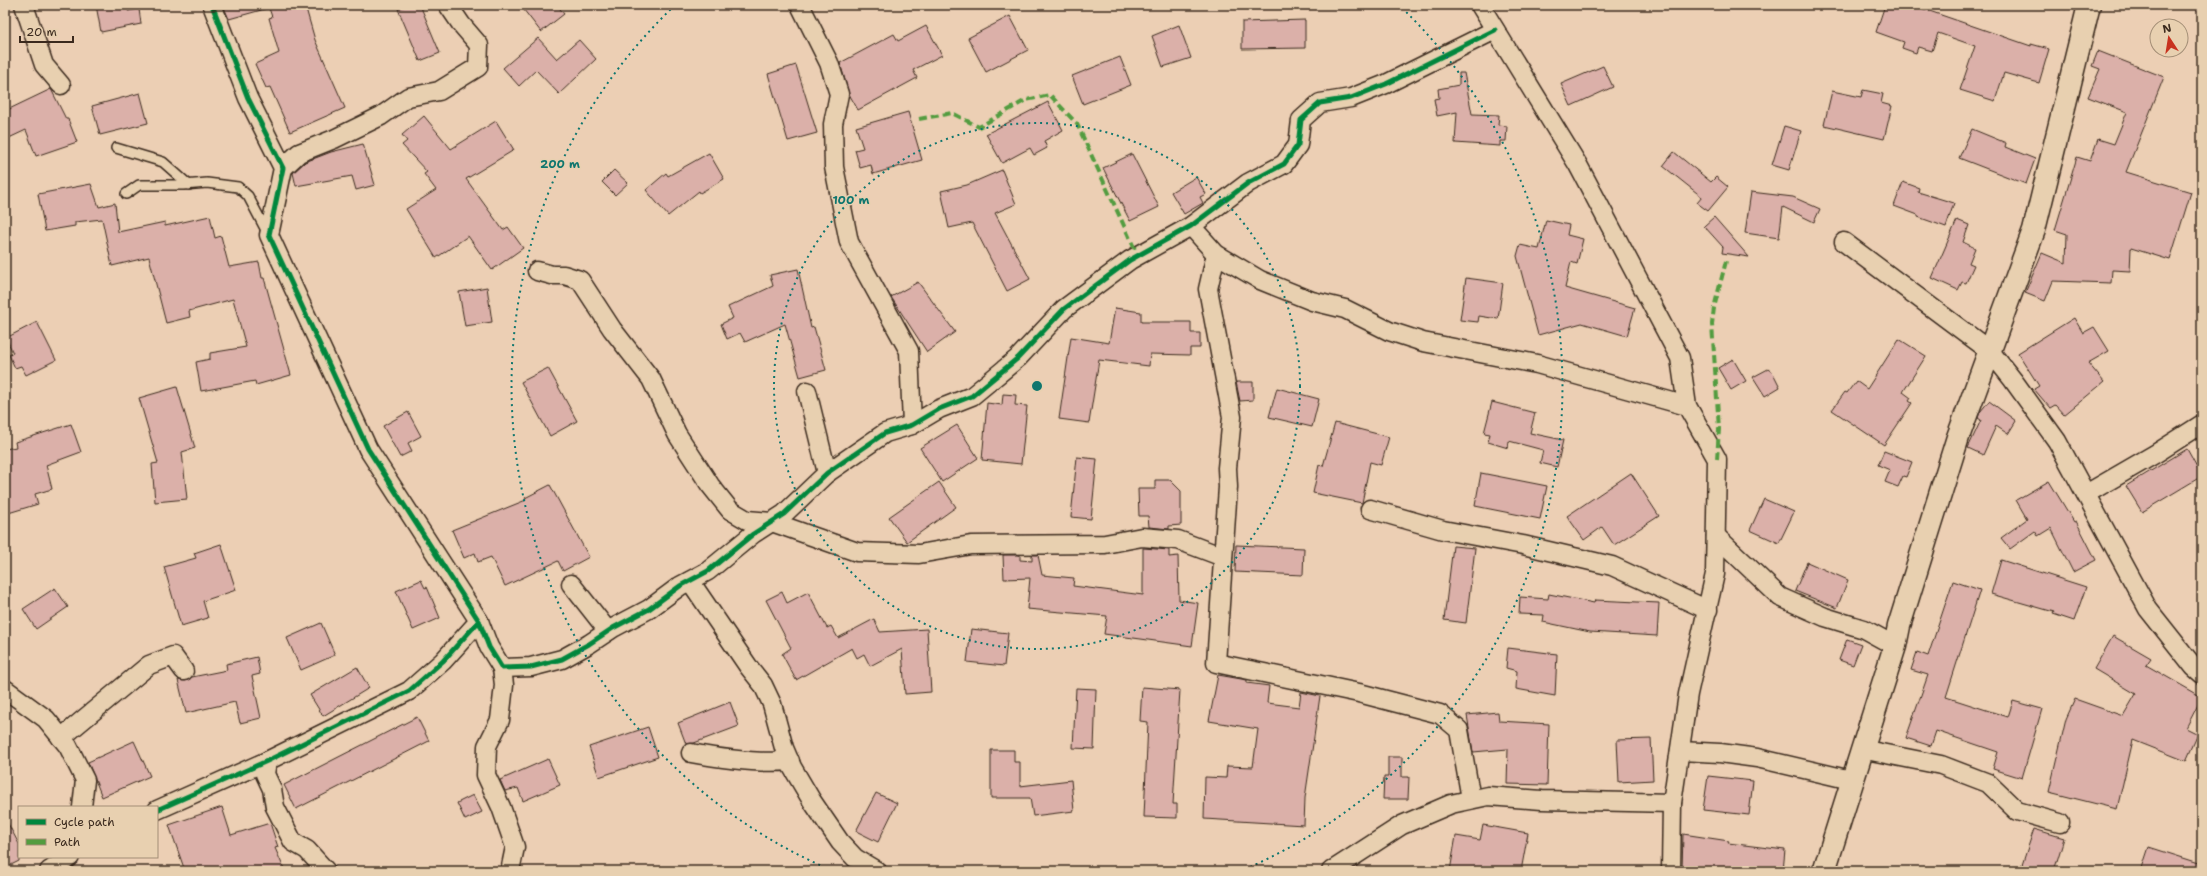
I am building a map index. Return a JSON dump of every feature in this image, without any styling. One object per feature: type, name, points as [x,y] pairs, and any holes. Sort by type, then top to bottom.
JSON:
[{"type":"street","points":[[24,5],[44,65],[61,85]]},
{"type":"street","points":[[212,5],[248,98],[283,168]]},
{"type":"street","points":[[448,5],[461,24],[480,46],[478,67],[439,91],[408,97],[381,116],[334,139],[299,153],[283,168],[269,235],[368,449],[479,622],[489,647],[502,668],[504,685],[500,720],[487,746],[486,775],[501,807],[515,847],[510,871]]},
{"type":"street","points":[[800,5],[829,63],[839,94],[833,124],[834,167],[849,242],[909,351],[912,425]]},
{"type":"street","points":[[1480,5],[1578,165],[1680,358],[1687,406],[1717,459],[1715,574],[1688,694],[1672,803],[1671,871]]},
{"type":"street","points":[[1824,871],[1861,749],[1895,646],[1899,626],[1958,437],[2034,230],[2089,5]]},
{"type":"street","points":[[502,668],[531,667],[562,659],[608,631],[649,609],[690,581],[708,571],[753,534],[784,514],[827,473],[885,433],[912,425],[939,409],[972,396],[1018,358],[1064,309],[1130,260],[1191,226],[1219,207],[1248,183],[1284,164],[1298,145],[1301,120],[1320,103],[1351,98],[1386,84],[1495,30]]},
{"type":"street","points":[[1191,226],[1216,254],[1260,280],[1312,301],[1345,309],[1390,331],[1423,342],[1538,364],[1687,406]]},
{"type":"street","points":[[1844,242],[1990,351],[2057,441],[2126,572],[2148,609],[2194,667],[2202,674]]},
{"type":"street","points":[[1216,254],[1208,289],[1232,417],[1227,468],[1228,487],[1216,663],[1359,693],[1440,714],[1459,730],[1471,800]]},
{"type":"street","points":[[536,271],[552,275],[564,275],[580,280],[612,329],[651,379],[678,434],[720,498],[730,510],[747,520],[772,522],[857,552],[919,554],[971,545],[1040,546],[1105,544],[1142,537],[1178,540],[1223,557]]},
{"type":"street","points":[[807,391],[827,473]]},
{"type":"street","points":[[2086,494],[2155,454],[2202,424]]},
{"type":"street","points":[[1370,509],[1443,530],[1523,545],[1612,566],[1708,610]]},
{"type":"street","points":[[1716,536],[1780,597],[1825,617],[1864,629],[1895,646]]},
{"type":"street","points":[[690,581],[748,666],[763,685],[772,704],[790,761],[812,801],[840,842],[855,858],[877,871]]},
{"type":"street","points":[[571,584],[608,631]]},
{"type":"street","points":[[158,810],[267,761],[409,691],[443,661],[479,622]]},
{"type":"street","points":[[61,738],[149,665],[173,656],[184,671]]},
{"type":"street","points":[[5,689],[46,719],[68,746],[85,780],[82,806]]},
{"type":"street","points":[[1861,749],[1941,765],[1988,783],[2017,811],[2060,823]]},
{"type":"street","points":[[1680,751],[1720,753],[1757,758],[1852,780]]},
{"type":"street","points":[[691,753],[714,757],[757,761],[790,761]]},
{"type":"street","points":[[267,761],[265,774],[272,789],[275,807],[292,842],[307,850],[326,871]]},
{"type":"street","points":[[1331,871],[1402,825],[1452,804],[1488,796],[1542,800],[1672,803]]},
{"type":"street","points":[[49,871],[70,858]]},
{"type":"street","points":[[72,858],[72,871]]},
{"type":"lane","points":[[116,148],[163,162],[189,185]]},
{"type":"lane","points":[[126,194],[140,185],[189,185],[207,183],[238,187],[248,196],[269,235]]},
{"type":"building","points":[[96,5],[127,5],[128,11],[139,9],[141,24],[101,32]]},
{"type":"building","points":[[223,5],[265,5],[265,9],[229,19]]},
{"type":"building","points":[[268,5],[305,5],[315,40],[345,108],[290,132],[270,87],[266,88],[255,64],[279,53],[269,18],[272,17]]},
{"type":"building","points":[[408,5],[420,5],[440,53],[420,61],[398,9]]},
{"type":"building","points":[[520,5],[557,5],[564,14],[541,32]]},
{"type":"building","points":[[1885,5],[1912,5],[2031,46],[2031,44],[2049,49],[2039,83],[2004,73],[1995,101],[1960,90],[1975,46],[1938,33],[1932,51],[1918,47],[1916,53],[1902,48],[1904,42],[1876,32]]},
{"type":"building","points":[[1010,16],[1028,50],[986,72],[968,38]]},
{"type":"building","points":[[1305,20],[1305,48],[1242,49],[1242,22]]},
{"type":"building","points":[[1179,25],[1191,58],[1163,67],[1152,36]]},
{"type":"building","points":[[926,26],[942,55],[913,70],[917,78],[858,110],[849,94],[840,63],[894,34],[898,41]]},
{"type":"building","points":[[538,38],[557,59],[579,40],[596,59],[559,94],[536,70],[519,86],[503,68]]},
{"type":"building","points":[[2098,51],[2164,77],[2126,172],[2191,192],[2170,260],[2131,248],[2130,271],[2112,270],[2111,283],[2053,281],[2045,301],[2025,293],[2042,253],[2066,263],[2067,234],[2055,230],[2077,157],[2090,161],[2098,139],[2114,144],[2127,112],[2088,97],[2100,69],[2092,66]]},
{"type":"building","points":[[1120,57],[1131,85],[1083,104],[1072,76]]},
{"type":"building","points":[[796,65],[817,133],[788,141],[768,74]]},
{"type":"building","points":[[1603,66],[1613,87],[1571,106],[1561,84]]},
{"type":"building","points":[[1459,73],[1464,73],[1472,114],[1499,115],[1498,125],[1507,126],[1506,141],[1500,141],[1500,146],[1455,143],[1457,112],[1437,116],[1434,99],[1439,98],[1438,89],[1459,85]]},
{"type":"building","points":[[51,89],[66,119],[68,119],[77,142],[36,156],[26,130],[9,138],[5,130],[5,111]]},
{"type":"building","points":[[1863,90],[1883,94],[1881,103],[1892,106],[1884,139],[1824,125],[1832,91],[1861,97]]},
{"type":"building","points":[[140,93],[148,123],[100,135],[92,106]]},
{"type":"building","points":[[1048,102],[1063,130],[1044,141],[1047,148],[1034,155],[1030,148],[1002,163],[986,134]]},
{"type":"building","points":[[908,112],[922,160],[873,174],[871,165],[860,168],[855,150],[863,148],[856,127]]},
{"type":"building","points":[[424,116],[451,149],[496,121],[514,150],[466,179],[503,230],[508,227],[523,248],[492,270],[468,236],[436,258],[406,209],[436,190],[424,174],[427,172],[402,145],[407,141],[402,135]]},
{"type":"building","points":[[1784,126],[1801,131],[1789,170],[1772,165]]},
{"type":"building","points":[[1972,129],[2006,143],[2005,147],[2035,159],[2026,184],[1959,158]]},
{"type":"building","points":[[363,144],[375,185],[356,190],[352,176],[296,186],[293,173],[305,162],[331,152]]},
{"type":"building","points":[[1674,152],[1711,182],[1716,177],[1728,187],[1708,211],[1697,203],[1702,197],[1663,166]]},
{"type":"building","points":[[709,153],[724,179],[700,193],[699,191],[668,216],[646,190],[666,173],[668,176]]},
{"type":"building","points":[[1132,154],[1159,207],[1130,221],[1103,168]]},
{"type":"building","points":[[614,170],[628,183],[615,195],[602,182]]},
{"type":"building","points":[[1002,170],[1016,204],[995,213],[1030,279],[1007,291],[972,223],[949,228],[941,191],[967,185]]},
{"type":"building","points":[[1196,177],[1206,194],[1200,197],[1203,203],[1184,214],[1171,192]]},
{"type":"building","points":[[1903,182],[1919,188],[1918,192],[1954,203],[1946,227],[1918,217],[1918,215],[1894,206]]},
{"type":"building","points":[[91,184],[99,207],[115,203],[118,232],[165,222],[165,226],[210,216],[215,238],[221,236],[229,267],[259,262],[262,278],[264,278],[291,375],[256,385],[255,381],[201,391],[196,362],[210,359],[210,353],[246,347],[233,299],[189,311],[190,317],[166,323],[149,257],[112,266],[102,219],[75,222],[75,226],[45,231],[38,194]]},
{"type":"building","points":[[1751,192],[1793,197],[1820,209],[1814,222],[1783,207],[1779,238],[1745,233]]},
{"type":"building","points":[[1714,217],[1749,257],[1722,253],[1723,247],[1704,226]]},
{"type":"building","points":[[1546,220],[1569,225],[1567,235],[1583,239],[1577,264],[1571,262],[1565,288],[1635,308],[1627,336],[1582,323],[1538,335],[1517,256],[1520,245],[1539,249]]},
{"type":"building","points":[[1957,220],[1969,225],[1963,242],[1975,248],[1969,263],[1974,265],[1966,283],[1962,282],[1958,290],[1932,278]]},
{"type":"building","points":[[798,269],[811,328],[814,327],[826,370],[800,377],[785,324],[745,342],[740,333],[727,339],[721,324],[733,318],[728,307],[773,286],[770,275]]},
{"type":"building","points":[[1466,278],[1503,283],[1498,319],[1479,316],[1478,322],[1460,320]]},
{"type":"building","points":[[918,282],[955,332],[927,352],[891,297]]},
{"type":"building","points":[[487,287],[492,322],[465,326],[459,292]]},
{"type":"building","points":[[1115,308],[1141,312],[1141,322],[1191,322],[1191,333],[1200,333],[1200,348],[1190,348],[1190,355],[1150,354],[1149,366],[1099,360],[1089,423],[1059,419],[1071,337],[1109,343]]},
{"type":"building","points":[[2074,318],[2083,333],[2094,327],[2109,351],[2088,363],[2104,382],[2064,415],[2055,405],[2050,408],[2034,389],[2039,386],[2018,353]]},
{"type":"building","points":[[37,322],[56,360],[26,375],[21,366],[15,368],[9,355],[13,353],[6,338]]},
{"type":"building","points":[[1899,339],[1926,356],[1903,392],[1911,398],[1909,401],[1912,403],[1884,445],[1832,410],[1845,392],[1847,393],[1856,381],[1867,389]]},
{"type":"building","points":[[1733,359],[1746,381],[1731,390],[1718,368]]},
{"type":"building","points":[[548,368],[577,421],[550,436],[521,382]]},
{"type":"building","points":[[1768,369],[1773,373],[1780,387],[1765,396],[1753,377]]},
{"type":"building","points":[[1236,382],[1253,382],[1253,400],[1240,401]]},
{"type":"building","points":[[177,387],[195,448],[182,452],[187,499],[155,502],[152,464],[158,463],[139,398]]},
{"type":"building","points":[[1277,388],[1319,399],[1312,427],[1269,417]]},
{"type":"building","points":[[1003,394],[1016,395],[1015,405],[1027,406],[1021,464],[982,460],[987,403],[1002,405]]},
{"type":"building","points":[[1989,401],[2016,421],[2008,434],[1996,426],[1983,455],[1968,448],[1981,420],[1978,418],[1980,412]]},
{"type":"building","points":[[1492,402],[1535,413],[1530,433],[1563,440],[1557,467],[1540,463],[1543,450],[1509,441],[1508,448],[1488,442],[1490,434],[1484,433]]},
{"type":"building","points":[[408,412],[421,436],[408,443],[412,451],[400,457],[383,426]]},
{"type":"building","points":[[1335,423],[1389,437],[1381,465],[1370,462],[1362,503],[1313,493],[1319,465],[1323,466]]},
{"type":"building","points":[[71,424],[81,452],[46,465],[52,489],[35,494],[38,504],[5,514],[5,449],[16,447],[15,442]]},
{"type":"building","points":[[957,425],[978,458],[942,482],[920,448]]},
{"type":"building","points":[[2187,449],[2202,476],[2142,512],[2126,486]]},
{"type":"building","points":[[1884,451],[1912,462],[1906,477],[1903,476],[1898,487],[1885,482],[1890,470],[1878,465]]},
{"type":"building","points":[[1077,457],[1097,459],[1091,519],[1071,517]]},
{"type":"building","points":[[1481,473],[1547,486],[1540,519],[1475,506]]},
{"type":"building","points":[[1631,473],[1659,516],[1614,545],[1602,527],[1584,540],[1567,516]]},
{"type":"building","points":[[1155,480],[1170,480],[1181,491],[1181,525],[1169,526],[1169,529],[1149,527],[1148,516],[1139,516],[1138,489],[1155,489]]},
{"type":"building","points":[[2049,481],[2074,522],[2076,521],[2096,560],[2073,572],[2051,528],[2038,536],[2035,531],[2010,549],[2001,538],[2027,519],[2016,500]]},
{"type":"building","points":[[939,482],[956,507],[907,542],[889,517]]},
{"type":"building","points":[[550,485],[589,557],[563,571],[558,561],[505,586],[491,557],[478,562],[475,553],[464,558],[452,530],[526,500],[525,498]]},
{"type":"building","points":[[1764,499],[1794,512],[1779,543],[1750,530]]},
{"type":"building","points":[[221,544],[236,590],[203,601],[208,618],[181,626],[164,567],[196,558],[194,553]]},
{"type":"building","points":[[1236,545],[1304,548],[1303,575],[1235,572]]},
{"type":"building","points":[[1453,546],[1475,548],[1466,623],[1444,620]]},
{"type":"building","points":[[1143,548],[1169,550],[1169,557],[1178,556],[1179,600],[1198,603],[1192,646],[1104,634],[1107,616],[1027,609],[1030,578],[1004,579],[1003,555],[1020,555],[1020,560],[1032,561],[1032,555],[1038,555],[1042,575],[1074,578],[1073,586],[1143,595]]},
{"type":"building","points":[[2001,560],[2086,587],[2074,621],[2053,614],[2054,612],[1991,594]]},
{"type":"building","points":[[1807,562],[1848,580],[1837,608],[1795,591]]},
{"type":"building","points":[[421,580],[425,588],[427,587],[440,618],[413,630],[396,591]]},
{"type":"building","points":[[1953,581],[1980,590],[1946,697],[2008,717],[2013,701],[2042,709],[2022,778],[1993,769],[1998,752],[1936,731],[1931,746],[1906,738],[1928,675],[1911,670],[1917,652],[1928,656]]},
{"type":"building","points":[[55,588],[68,607],[36,629],[23,609]]},
{"type":"building","points":[[782,592],[787,603],[808,592],[827,628],[831,626],[838,638],[874,619],[880,632],[927,629],[931,692],[905,694],[902,649],[870,666],[864,654],[857,658],[852,648],[796,680],[782,654],[791,648],[766,600]]},
{"type":"building","points":[[1549,594],[1594,603],[1595,600],[1659,603],[1657,636],[1590,632],[1543,622],[1544,615],[1519,614],[1520,597],[1548,599]]},
{"type":"building","points":[[321,623],[335,655],[301,670],[287,638]]},
{"type":"building","points":[[971,629],[1008,633],[1004,666],[967,662]]},
{"type":"building","points":[[2113,636],[2151,658],[2146,665],[2202,697],[2186,728],[2198,734],[2186,761],[2133,740],[2117,809],[2049,792],[2066,719],[2075,699],[2123,716],[2136,694],[2094,669]]},
{"type":"building","points":[[1847,639],[1861,644],[1853,665],[1839,660]]},
{"type":"building","points":[[1508,648],[1557,654],[1555,696],[1516,689],[1517,671],[1506,668]]},
{"type":"building","points":[[257,657],[260,674],[252,676],[261,718],[240,723],[235,702],[186,713],[178,680],[186,681],[192,677],[227,670],[226,664]]},
{"type":"building","points":[[357,667],[369,688],[323,716],[310,695]]},
{"type":"building","points":[[1218,675],[1247,680],[1247,683],[1269,686],[1267,703],[1299,707],[1301,692],[1320,696],[1305,798],[1304,825],[1204,819],[1205,777],[1226,778],[1227,766],[1253,767],[1258,729],[1209,721]]},
{"type":"building","points":[[1142,687],[1180,690],[1173,804],[1177,804],[1177,818],[1144,817],[1148,722],[1140,721]]},
{"type":"building","points":[[1076,688],[1096,689],[1094,749],[1073,748]]},
{"type":"building","points":[[730,702],[739,726],[694,743],[686,744],[678,723]]},
{"type":"building","points":[[1498,712],[1499,721],[1549,724],[1547,785],[1507,784],[1508,749],[1473,752],[1467,715]]},
{"type":"building","points":[[417,717],[429,741],[296,809],[284,785]]},
{"type":"building","points":[[648,727],[658,757],[599,777],[589,747]]},
{"type":"building","points":[[1651,739],[1653,780],[1619,782],[1617,740]]},
{"type":"building","points":[[134,741],[150,776],[102,797],[88,762]]},
{"type":"building","points":[[991,750],[1014,750],[1014,762],[1020,762],[1020,786],[1071,780],[1074,811],[1033,816],[1030,798],[991,798]]},
{"type":"building","points":[[1388,757],[1402,757],[1402,777],[1409,777],[1408,799],[1383,799],[1384,777],[1388,777]]},
{"type":"building","points":[[548,759],[560,785],[523,801],[518,788],[505,791],[500,780]]},
{"type":"building","points":[[1708,776],[1753,781],[1749,815],[1703,810]]},
{"type":"building","points":[[876,793],[897,803],[878,842],[856,831]]},
{"type":"building","points":[[473,795],[482,812],[465,820],[457,803]]},
{"type":"building","points":[[222,807],[231,835],[270,823],[278,847],[275,848],[285,871],[185,871],[169,825]]},
{"type":"building","points":[[5,818],[18,842],[19,861],[5,868]]},
{"type":"building","points":[[1483,825],[1528,833],[1521,871],[1450,871],[1456,836],[1480,840]]},
{"type":"building","points":[[2034,829],[2064,838],[2054,871],[2020,871]]},
{"type":"building","points":[[1683,834],[1729,841],[1728,843],[1785,850],[1783,871],[1682,871]]},
{"type":"building","points":[[2149,847],[2202,864],[2202,871],[2141,871]]},
{"type":"marked path","points":[[919,119],[952,113],[979,127],[1026,100],[1050,95],[1077,124],[1138,256]]},
{"type":"marked path","points":[[1717,459],[1719,429],[1712,324],[1714,308],[1726,261]]},
{"type":"cycle path","points":[[158,810],[267,761],[409,691],[443,661],[479,621],[368,449],[269,235],[283,168],[248,98],[212,5]]},
{"type":"cycle path","points":[[479,621],[489,647],[502,668],[531,667],[562,659],[589,644],[613,628],[649,609],[680,586],[708,571],[753,534],[784,514],[827,473],[885,433],[912,425],[939,409],[972,396],[1018,358],[1064,309],[1130,260],[1191,226],[1248,183],[1284,164],[1298,145],[1301,120],[1320,103],[1351,98],[1386,84],[1495,30]]}]
